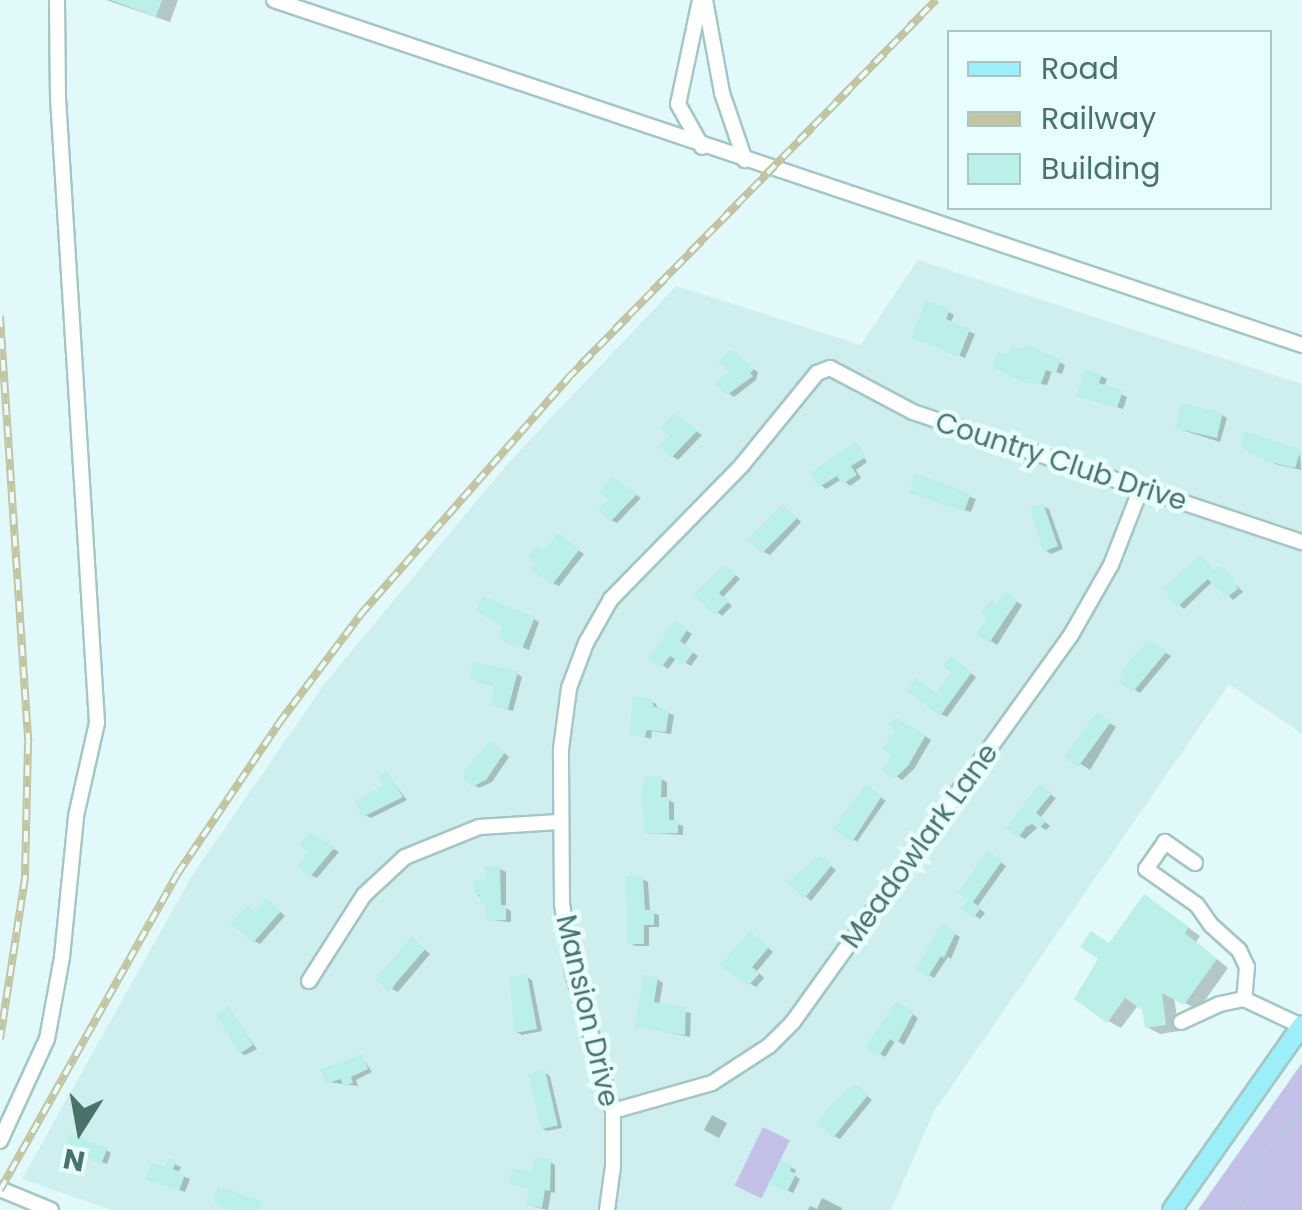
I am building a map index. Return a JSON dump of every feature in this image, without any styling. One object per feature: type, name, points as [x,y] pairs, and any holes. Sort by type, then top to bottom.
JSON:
[{"type":"main road","points":[[1172,1210],[1302,1026]]},
{"type":"street","points":[[0,1140],[47,1039],[62,956],[76,816],[97,723],[61,167],[58,0]]},
{"type":"street","points":[[274,0],[702,147],[1302,345]]},
{"type":"street","points":[[702,0],[678,104],[702,147]]},
{"type":"street","points":[[702,0],[722,93],[745,160]]},
{"type":"street","name":"Country Club Drive","points":[[826,368],[912,412],[1302,542]]},
{"type":"street","name":"Mansion Drive","points":[[607,1210],[613,1166],[612,1110],[567,944],[559,822],[561,749],[569,688],[603,611],[641,566],[742,465],[809,382],[826,368]]},
{"type":"street","name":"Meadowlark Lane","points":[[612,1110],[712,1083],[770,1046],[792,1022],[1082,618],[1110,565],[1141,488]]},
{"type":"street","points":[[308,981],[364,895],[405,857],[480,826],[559,822]]},
{"type":"street","points":[[1195,864],[1165,842],[1146,870],[1197,906],[1210,925],[1240,950],[1247,967],[1244,999]]},
{"type":"street","points":[[1181,1022],[1220,1004],[1244,999],[1302,1026]]},
{"type":"street","points":[[0,1189],[51,1210]]},
{"type":"path","points":[[1236,1210],[1253,1189],[1255,1152],[1286,1130],[1302,1110]]},
{"type":"shaded area","points":[[918,260],[1302,384],[1302,734],[1229,684],[933,1113],[891,1210],[112,1210],[22,1179],[193,874],[326,682],[511,460],[676,286],[861,345]]},
{"type":"shaded area","points":[[1302,1063],[1302,1210],[1198,1210]]},
{"type":"shaded area","points":[[763,1127],[790,1140],[761,1199],[735,1185]]},
{"type":"building","points":[[111,0],[162,0],[156,17]]},
{"type":"building","points":[[926,300],[950,309],[946,319],[970,329],[959,357],[911,337]]},
{"type":"building","points":[[1025,345],[1061,359],[1056,373],[1046,370],[1041,384],[1022,382],[992,367],[998,351],[1009,355],[1012,346],[1023,350]]},
{"type":"building","points":[[730,350],[755,368],[750,373],[753,376],[727,395],[715,384],[728,371],[718,362]]},
{"type":"building","points":[[1086,369],[1102,374],[1099,383],[1123,391],[1117,408],[1076,396]]},
{"type":"building","points":[[1181,403],[1223,413],[1217,438],[1175,428]]},
{"type":"building","points":[[674,413],[698,430],[671,458],[659,446],[669,436],[660,428]]},
{"type":"building","points":[[1245,431],[1301,450],[1295,468],[1266,461],[1240,447]]},
{"type":"building","points":[[856,441],[866,457],[851,466],[857,475],[842,484],[837,476],[819,487],[810,473]]},
{"type":"building","points":[[915,474],[971,493],[964,512],[908,493]]},
{"type":"building","points":[[613,477],[637,494],[610,522],[598,510],[608,499],[599,491]]},
{"type":"building","points":[[1043,503],[1058,546],[1043,552],[1030,508]]},
{"type":"building","points":[[783,504],[797,518],[762,553],[748,539]]},
{"type":"building","points":[[558,533],[580,549],[552,585],[530,569],[536,562],[528,557],[536,546],[544,551]]},
{"type":"building","points":[[1200,555],[1214,570],[1218,566],[1232,576],[1238,589],[1226,598],[1208,579],[1177,607],[1163,589]]},
{"type":"building","points":[[725,564],[736,575],[719,593],[728,602],[715,615],[693,594]]},
{"type":"building","points":[[1005,591],[1018,600],[989,643],[976,634],[987,618],[981,613],[990,600],[996,605]]},
{"type":"building","points":[[482,596],[535,617],[522,649],[499,639],[502,626],[476,611]]},
{"type":"building","points":[[675,620],[688,629],[680,641],[694,651],[684,665],[670,656],[661,668],[648,659]]},
{"type":"building","points":[[1149,640],[1167,651],[1133,692],[1118,682],[1131,658]]},
{"type":"building","points":[[950,656],[972,672],[940,716],[907,691],[915,678],[936,693],[951,672],[943,666]]},
{"type":"building","points":[[473,662],[518,671],[508,709],[491,705],[494,685],[469,679]]},
{"type":"building","points":[[633,696],[651,699],[654,707],[669,710],[666,732],[647,730],[645,737],[630,735]]},
{"type":"building","points":[[1097,712],[1111,722],[1078,767],[1064,757]]},
{"type":"building","points":[[896,718],[926,735],[908,766],[894,779],[882,770],[892,756],[882,749],[895,731],[889,723]]},
{"type":"building","points":[[490,740],[505,752],[486,780],[472,787],[464,780],[464,772]]},
{"type":"building","points":[[387,771],[403,797],[363,817],[354,802],[383,785],[378,776]]},
{"type":"building","points":[[646,776],[662,776],[661,797],[669,797],[669,820],[678,820],[678,833],[645,834],[641,794]]},
{"type":"building","points":[[866,784],[882,796],[852,842],[833,829]]},
{"type":"building","points":[[1039,784],[1052,793],[1036,813],[1046,821],[1039,829],[1032,824],[1026,827],[1018,838],[1006,828]]},
{"type":"building","points":[[309,832],[335,847],[310,877],[297,866],[308,853],[299,845]]},
{"type":"building","points":[[988,850],[1002,861],[973,902],[981,908],[973,918],[961,909],[968,900],[958,893]]},
{"type":"building","points":[[820,855],[832,865],[804,899],[787,882]]},
{"type":"building","points":[[500,866],[501,905],[506,905],[506,920],[486,921],[485,904],[480,904],[480,895],[475,895],[474,880],[486,880],[485,867]]},
{"type":"building","points":[[626,876],[643,876],[645,910],[654,910],[654,925],[644,925],[644,944],[627,944]]},
{"type":"building","points":[[1144,894],[1189,927],[1185,933],[1217,959],[1184,1005],[1162,993],[1166,1025],[1145,1028],[1142,1010],[1125,998],[1107,1023],[1074,999],[1098,959],[1080,947],[1091,931],[1109,943]]},
{"type":"building","points":[[267,898],[281,911],[253,943],[230,923],[248,905],[255,912]]},
{"type":"building","points":[[942,923],[956,932],[944,958],[941,956],[928,977],[915,969]]},
{"type":"building","points":[[750,931],[769,947],[752,967],[760,973],[749,985],[719,966]]},
{"type":"building","points":[[412,937],[426,949],[389,991],[375,979]]},
{"type":"building","points":[[527,974],[537,1029],[514,1033],[510,977]]},
{"type":"building","points":[[643,975],[658,977],[654,1002],[686,1007],[685,1035],[635,1028]]},
{"type":"building","points":[[896,1001],[914,1012],[897,1044],[890,1039],[879,1056],[865,1048]]},
{"type":"building","points":[[229,1006],[253,1045],[240,1053],[215,1014]]},
{"type":"building","points":[[362,1054],[368,1069],[351,1077],[353,1083],[343,1086],[341,1079],[326,1084],[320,1069]]},
{"type":"building","points":[[545,1070],[558,1126],[541,1129],[528,1074]]},
{"type":"building","points":[[856,1084],[868,1095],[833,1138],[817,1123],[832,1103]]},
{"type":"building","points":[[71,1134],[107,1148],[101,1164],[65,1150]]},
{"type":"building","points":[[534,1157],[551,1159],[550,1191],[545,1190],[542,1208],[526,1205],[529,1188],[509,1184],[512,1168],[532,1172]]},
{"type":"building","points":[[169,1158],[176,1161],[173,1169],[185,1174],[179,1191],[145,1179],[152,1162],[165,1167]]},
{"type":"building","points":[[782,1160],[792,1165],[790,1171],[796,1174],[787,1192],[768,1184]]},
{"type":"building","points":[[218,1186],[262,1201],[259,1210],[227,1210],[213,1201]]},
{"type":"railway","points":[[0,1190],[178,873],[279,723],[361,614],[568,378],[936,0]]},
{"type":"railway","points":[[0,316],[28,743],[25,878],[0,1039]]}]
